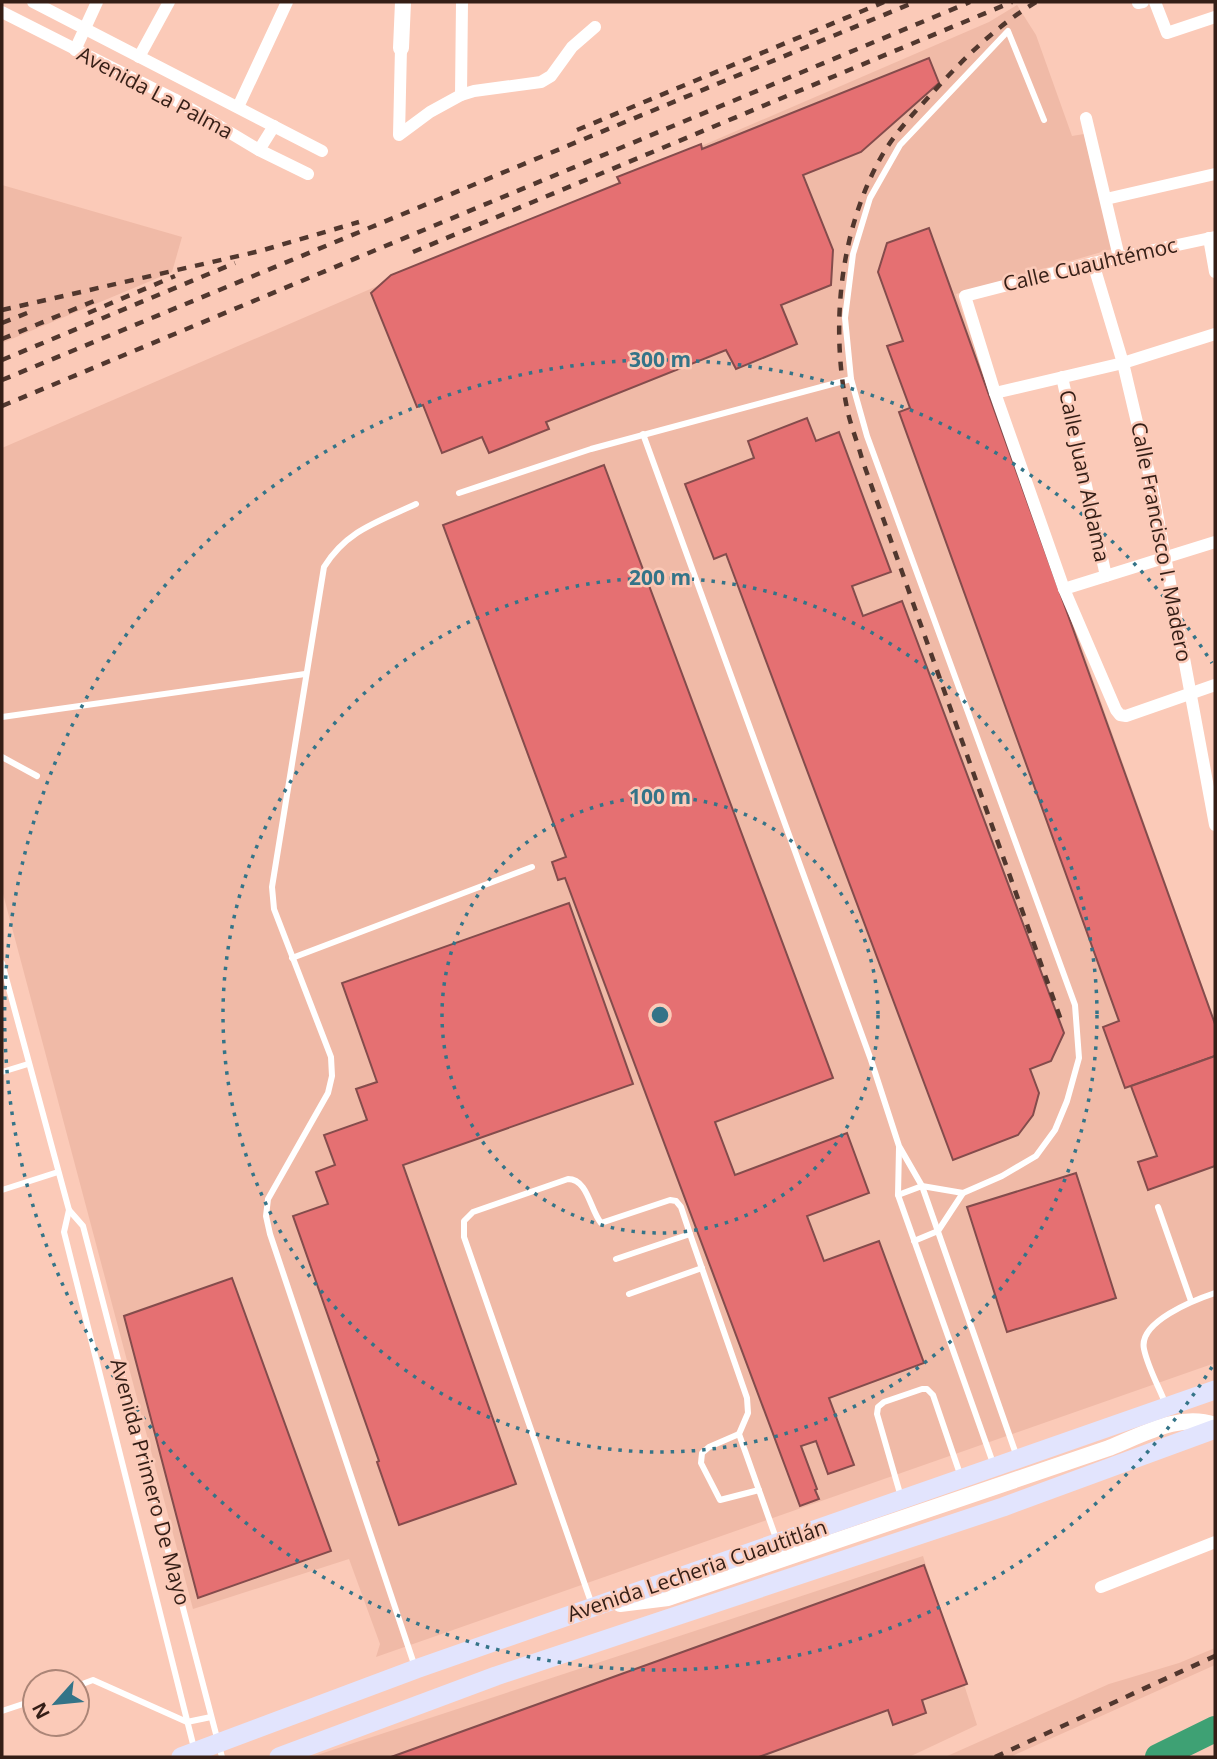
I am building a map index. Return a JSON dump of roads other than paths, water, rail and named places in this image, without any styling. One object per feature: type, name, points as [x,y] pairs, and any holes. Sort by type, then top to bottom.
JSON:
[{"type":"main road","name":"Avenida Lecheria Cuautitlán","points":[[191,1756],[220,1751],[416,1669],[1215,1390]]},
{"type":"main road","name":"Avenida Lecheria Cuautitlán","points":[[279,1757],[496,1676],[1003,1507],[1215,1427]]},
{"type":"street","points":[[25,25],[34,2]]},
{"type":"street","name":"Avenida La Palma","points":[[34,2],[322,151]]},
{"type":"street","points":[[75,50],[97,2]]},
{"type":"street","points":[[139,57],[169,2]]},
{"type":"street","points":[[238,107],[288,2]]},
{"type":"street","points":[[403,2],[399,135],[430,112],[461,95],[541,82],[551,76],[572,47],[595,27]]},
{"type":"street","points":[[461,95],[462,2]]},
{"type":"street","points":[[1155,2],[1167,33],[1215,18]]},
{"type":"street","name":"Avenida La Palma","points":[[2,12],[174,99],[259,150],[308,174]]},
{"type":"street","points":[[174,99],[185,80]]},
{"type":"street","points":[[1086,118],[1119,257]]},
{"type":"street","points":[[259,150],[274,126]]},
{"type":"street","points":[[1106,199],[1215,174]]},
{"type":"street","points":[[1212,237],[1215,272]]},
{"type":"street","name":"Calle Cuauhtémoc","points":[[995,393],[965,296],[1093,262],[1212,237]]},
{"type":"street","name":"Calle Francisco I. Madero","points":[[1093,262],[1123,363],[1152,486],[1213,797],[1215,825]]},
{"type":"street","points":[[1215,334],[1123,363],[995,393],[1064,589],[1120,715],[1126,716],[1215,685]]},
{"type":"street","name":"Calle Juan Aldama","points":[[1062,377],[1106,576]]},
{"type":"street","points":[[1064,589],[1215,542]]},
{"type":"street","points":[[593,1607],[668,1598],[1110,1448],[1173,1423],[1191,1420],[1215,1427]]},
{"type":"street","points":[[1101,1587],[1215,1542]]},
{"type":"lane","points":[[914,1241],[938,1231],[963,1193],[1002,1176],[1036,1156],[1055,1130],[1067,1101],[1079,1058],[1075,1005],[867,436],[851,379],[845,318],[853,254],[870,198],[900,145],[1009,31],[1044,120]]},
{"type":"lane","points":[[458,493],[643,434],[851,379]]},
{"type":"lane","points":[[643,434],[871,1060],[899,1146],[922,1186],[1017,1459]]},
{"type":"lane","points":[[416,504],[351,535],[335,550],[324,567],[272,887],[274,909],[331,1057],[332,1076],[328,1093],[268,1199],[266,1216],[416,1669]]},
{"type":"lane","points":[[2,717],[305,674]]},
{"type":"lane","points":[[2,757],[37,776]]},
{"type":"lane","points":[[292,958],[531,867]]},
{"type":"lane","name":"Avenida Primero De Mayo","points":[[2,963],[69,1210],[83,1226],[220,1751]]},
{"type":"lane","points":[[2,1072],[28,1064]]},
{"type":"lane","points":[[899,1146],[898,1195],[994,1468]]},
{"type":"lane","points":[[2,1191],[58,1172]]},
{"type":"lane","points":[[593,1607],[464,1237],[464,1221],[473,1212],[568,1179],[575,1179],[582,1184],[595,1216],[601,1223],[670,1199],[676,1201],[681,1207],[747,1398],[748,1413],[739,1434],[778,1542]]},
{"type":"lane","points":[[898,1195],[922,1186],[963,1193]]},
{"type":"lane","points":[[1158,1207],[1191,1301]]},
{"type":"lane","name":"Avenida Primero De Mayo","points":[[69,1210],[64,1232],[187,1722],[191,1756]]},
{"type":"lane","points":[[615,1259],[690,1234]]},
{"type":"lane","points":[[629,1294],[702,1268]]},
{"type":"lane","points":[[1167,1407],[1144,1349],[1144,1336],[1151,1327],[1191,1301],[1215,1293]]},
{"type":"lane","points":[[902,1499],[877,1415],[878,1407],[884,1402],[927,1389],[933,1395],[962,1478]]},
{"type":"lane","points":[[739,1434],[702,1452],[702,1463],[720,1500],[729,1500],[759,1490]]},
{"type":"lane","points":[[91,1681],[187,1722],[211,1717]]},
{"type":"lane","points":[[2,1711],[21,1705]]},
{"type":"waterway","points":[[1158,1757],[1215,1729]]},
{"type":"railway","points":[[577,130],[884,2]]},
{"type":"railway","points":[[2,380],[915,2]]},
{"type":"railway","points":[[2,406],[970,2]]},
{"type":"railway","points":[[413,252],[1012,2]]},
{"type":"railway","points":[[1036,2],[996,31],[959,65],[906,122],[880,159],[855,219],[847,250],[839,316],[848,413],[862,459],[1062,1023]]},
{"type":"railway","points":[[2,310],[260,251],[359,222]]},
{"type":"railway","points":[[2,360],[235,263]]},
{"type":"railway","points":[[88,313],[175,276]]},
{"type":"railway","points":[[2,339],[99,299]]},
{"type":"railway","points":[[2,323],[32,311]]},
{"type":"railway","points":[[995,1757],[1215,1656]]}]
